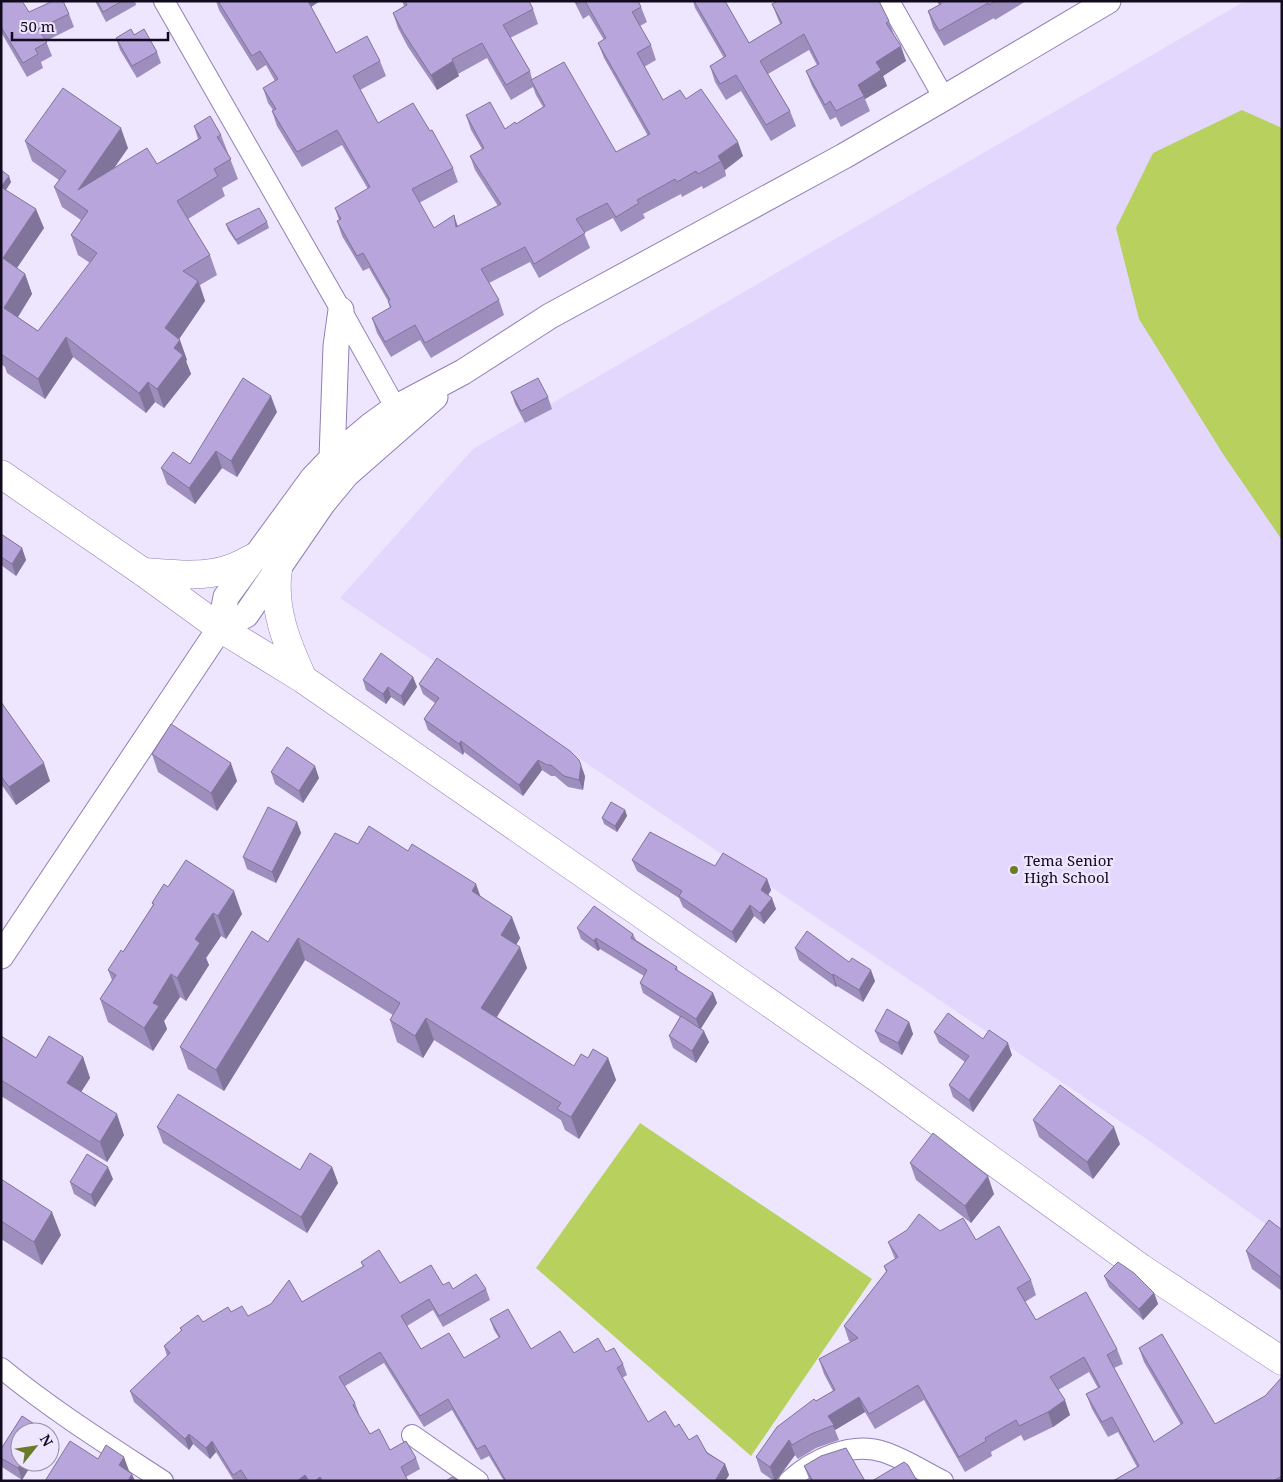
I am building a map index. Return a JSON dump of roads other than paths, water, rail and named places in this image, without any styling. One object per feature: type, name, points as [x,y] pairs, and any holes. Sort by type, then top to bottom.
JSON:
[{"type":"main road","points":[[1,474],[143,572],[220,628],[303,679],[879,1079],[1141,1268],[1282,1361]]},
{"type":"main road","points":[[143,572],[198,574],[267,563],[276,582],[277,606],[290,649],[303,679]]},
{"type":"street","points":[[164,1],[400,417]]},
{"type":"street","points":[[890,1],[944,98]]},
{"type":"street","points":[[1,956],[220,628],[226,597],[267,563],[400,417],[463,372],[550,316],[844,156],[944,98],[1100,3]]},
{"type":"street","points":[[332,458],[336,346],[341,310]]},
{"type":"street","points":[[267,563],[313,478],[332,458],[370,426],[400,417]]},
{"type":"street","points":[[1,1368],[32,1393],[86,1431],[163,1481]]},
{"type":"street","points":[[412,1435],[478,1481]]},
{"type":"street","points":[[789,1481],[812,1464],[858,1448],[884,1452],[943,1481]]},
{"type":"place","name":"Tema Senior High School","points":[[1014,870]]}]
